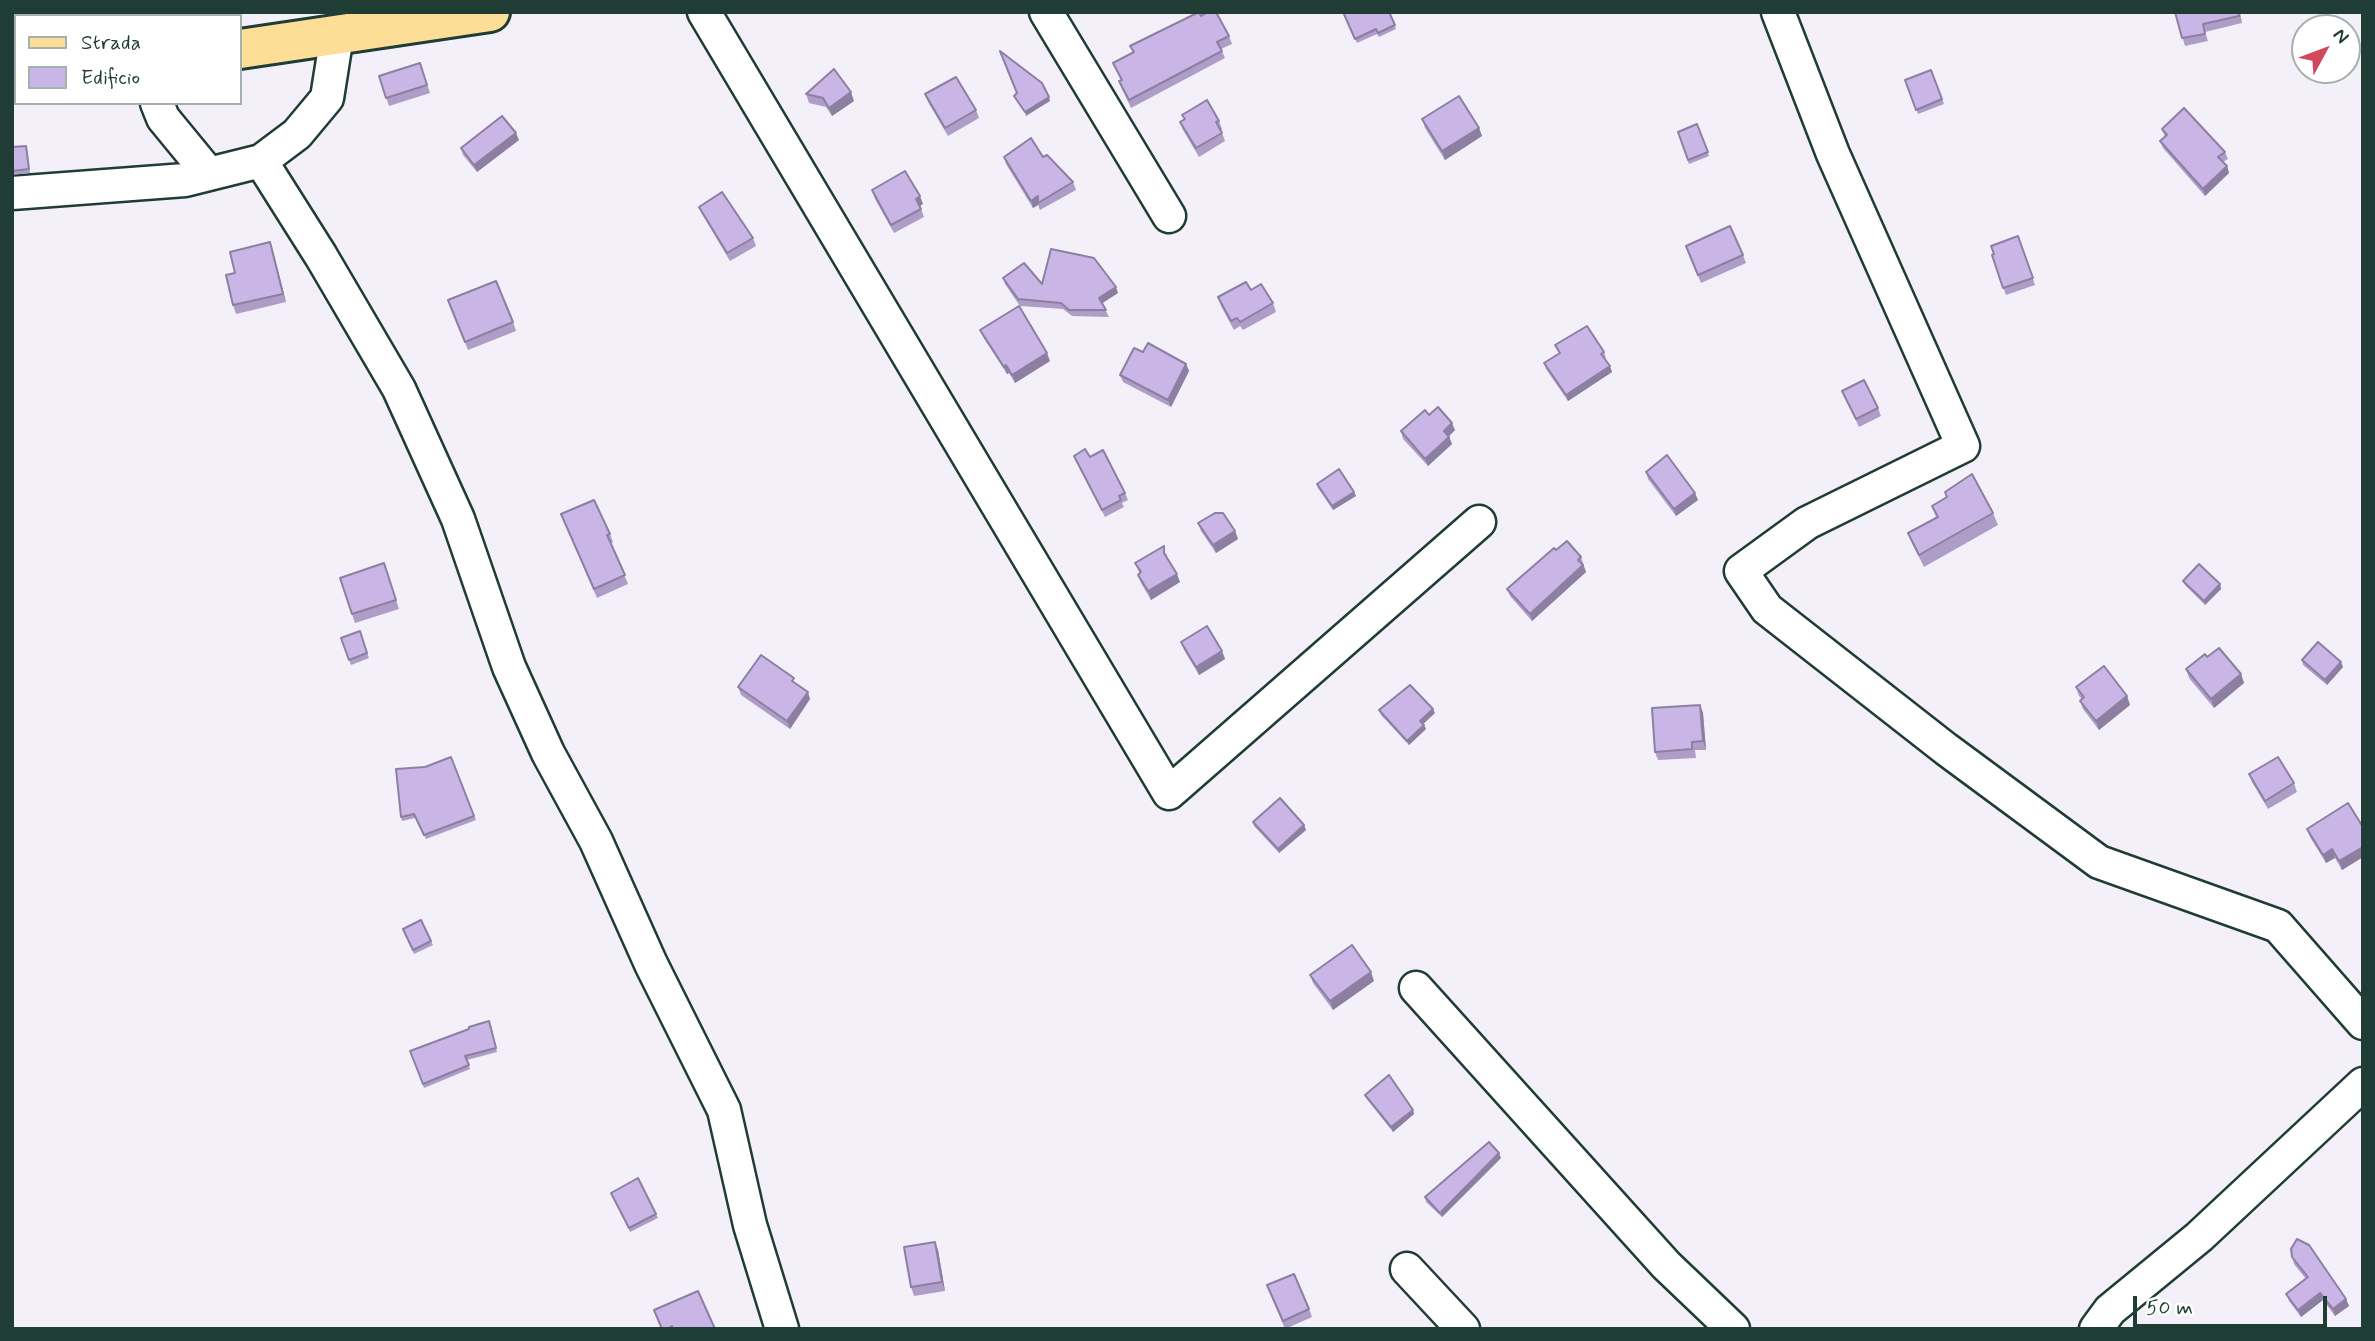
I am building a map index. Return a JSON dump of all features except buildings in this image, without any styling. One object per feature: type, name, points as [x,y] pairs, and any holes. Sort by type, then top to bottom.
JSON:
[{"type":"main road","points":[[242,49],[476,13]]},
{"type":"street","points":[[704,12],[1169,793],[1479,522]]},
{"type":"street","points":[[1046,12],[1169,216]]},
{"type":"street","points":[[1778,12],[1833,154],[1963,446],[1807,523],[1741,571],[1767,609],[1946,749],[2099,862],[2278,926],[2363,1023]]},
{"type":"street","points":[[12,193],[185,180],[261,161],[297,134],[327,98],[337,35]]},
{"type":"street","points":[[158,105],[163,118],[209,174]]},
{"type":"street","points":[[261,161],[321,256],[399,389],[458,519],[509,667],[542,741],[596,841],[651,964],[724,1110],[750,1225],[782,1329]]},
{"type":"street","points":[[1416,988],[1666,1265],[1733,1329]]},
{"type":"street","points":[[2096,1329],[2110,1310],[2199,1237],[2363,1084]]},
{"type":"street","points":[[1407,1269],[1462,1329]]}]
